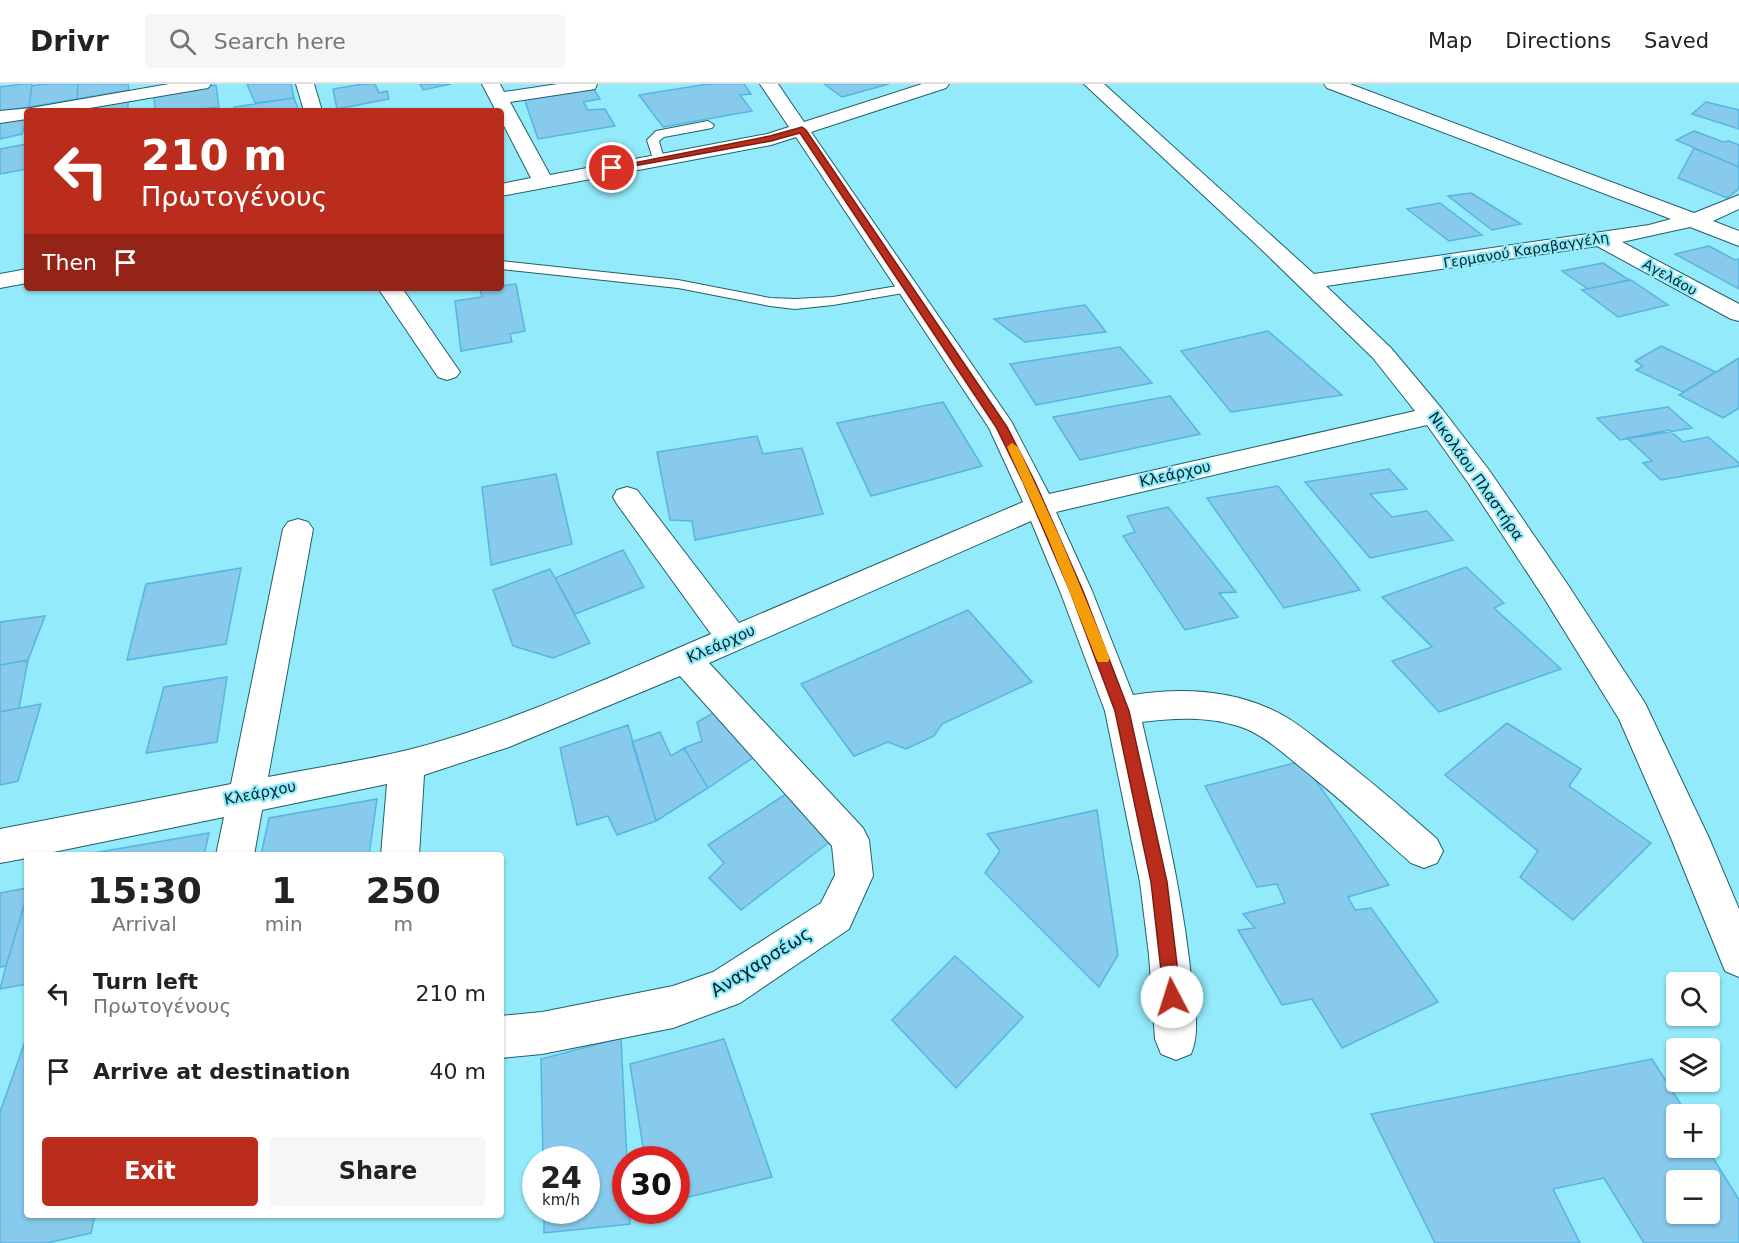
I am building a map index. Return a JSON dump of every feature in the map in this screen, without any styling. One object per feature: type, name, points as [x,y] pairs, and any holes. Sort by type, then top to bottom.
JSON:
[{"type":"street","points":[[59,108],[202,84]]},
{"type":"street","points":[[305,84],[312,108]]},
{"type":"street","points":[[769,84],[1002,427],[1040,506],[1084,610],[1122,711],[1159,882],[1169,955],[1176,1040]]},
{"type":"street","points":[[504,189],[771,139],[939,84]]},
{"type":"street","name":"Νικολάου Πλαστήρα","points":[[1093,84],[1309,282],[1394,365],[1434,415],[1555,590],[1634,713],[1738,950]]},
{"type":"street","points":[[1333,84],[1627,194],[1739,239]]},
{"type":"street","points":[[543,181],[495,91],[589,85]]},
{"type":"street","points":[[0,117],[24,113]]},
{"type":"street","name":"Γερμανού Καραβαγγέλη","points":[[1309,282],[1601,239],[1692,222],[1739,201]]},
{"type":"street","name":"Αγελάου","points":[[1601,239],[1739,314]]},
{"type":"street","points":[[0,281],[24,277]]},
{"type":"street","points":[[392,291],[447,372]]},
{"type":"street","name":"Κλεάρχου","points":[[0,846],[407,765],[537,722],[686,660],[1040,506],[1434,415]]},
{"type":"street","points":[[627,497],[733,639]]},
{"type":"street","points":[[236,852],[298,529]]},
{"type":"street","name":"Αναχαρσέως","points":[[504,1037],[542,1033],[673,1007],[724,988],[835,916],[854,876],[850,840],[686,660]]},
{"type":"street","points":[[1122,711],[1174,704],[1200,705],[1253,717],[1291,739],[1342,778],[1424,851]]},
{"type":"street","points":[[400,852],[407,765]]},
{"type":"lane","points":[[658,159],[653,140],[660,134],[708,125]]},
{"type":"lane","points":[[504,265],[667,283],[771,302],[795,304],[833,301],[909,288]]},
{"type":"building","points":[[32,84],[29,107],[0,111],[0,87]]},
{"type":"building","points":[[78,84],[77,99],[29,107],[32,86]]},
{"type":"building","points":[[78,84],[128,84],[129,90],[77,99]]},
{"type":"building","points":[[247,84],[291,84],[294,98],[255,103]]},
{"type":"building","points":[[375,84],[379,93],[387,91],[389,99],[337,108],[333,89]]},
{"type":"building","points":[[420,84],[451,84],[423,90]]},
{"type":"building","points":[[708,84],[744,84],[751,94],[740,95],[752,111],[663,127],[639,95]]},
{"type":"building","points":[[824,84],[889,84],[842,97]]},
{"type":"building","points":[[216,85],[219,107],[155,108],[154,95]]},
{"type":"building","points":[[593,88],[600,99],[583,102],[588,110],[605,109],[615,126],[538,139],[524,98]]},
{"type":"building","points":[[294,98],[298,108],[234,108]]},
{"type":"building","points":[[128,100],[128,108],[75,108]]},
{"type":"building","points":[[1706,102],[1739,110],[1739,129],[1692,114]]},
{"type":"building","points":[[24,118],[22,134],[0,139],[0,122]]},
{"type":"building","points":[[1694,131],[1723,142],[1729,141],[1739,145],[1739,167],[1676,140]]},
{"type":"building","points":[[24,145],[24,170],[0,174],[0,149]]},
{"type":"building","points":[[1694,148],[1739,167],[1739,189],[1727,198],[1678,178]]},
{"type":"building","points":[[1471,193],[1521,224],[1492,230],[1448,196]]},
{"type":"building","points":[[1440,203],[1482,235],[1449,241],[1407,209]]},
{"type":"building","points":[[1709,246],[1735,260],[1739,259],[1739,289],[1675,254]]},
{"type":"building","points":[[1603,263],[1629,280],[1588,289],[1562,271]]},
{"type":"building","points":[[1631,280],[1668,305],[1618,317],[1582,290]]},
{"type":"building","points":[[516,284],[525,331],[510,334],[512,342],[461,351],[455,301],[482,297],[480,291],[504,291],[504,286]]},
{"type":"building","points":[[1085,305],[1106,332],[1025,342],[994,319]]},
{"type":"building","points":[[1268,331],[1342,395],[1231,412],[1181,351]]},
{"type":"building","points":[[1661,346],[1716,372],[1683,392],[1636,370],[1643,366],[1635,361]]},
{"type":"building","points":[[1120,347],[1152,383],[1036,405],[1010,364]]},
{"type":"building","points":[[1739,358],[1739,408],[1723,418],[1679,395]]},
{"type":"building","points":[[1170,396],[1200,434],[1080,460],[1053,417]]},
{"type":"building","points":[[943,402],[982,466],[871,496],[837,423]]},
{"type":"building","points":[[1668,407],[1692,428],[1620,440],[1597,418]]},
{"type":"building","points":[[1669,430],[1683,442],[1708,437],[1739,463],[1739,466],[1661,480],[1643,463],[1652,461],[1627,438]]},
{"type":"building","points":[[757,436],[763,454],[802,448],[823,514],[695,540],[692,521],[670,520],[657,452]]},
{"type":"building","points":[[1389,469],[1407,489],[1370,494],[1392,517],[1427,511],[1453,540],[1370,558],[1305,482]]},
{"type":"building","points":[[556,474],[572,544],[491,565],[482,487]]},
{"type":"building","points":[[1278,486],[1360,590],[1284,608],[1207,498]]},
{"type":"building","points":[[1168,507],[1236,592],[1219,593],[1238,617],[1185,630],[1123,536],[1135,532],[1127,516]]},
{"type":"building","points":[[623,550],[644,587],[575,614],[555,578]]},
{"type":"building","points":[[1466,567],[1504,603],[1494,608],[1561,669],[1439,712],[1392,661],[1432,647],[1382,597]]},
{"type":"building","points":[[241,568],[226,644],[127,660],[146,584]]},
{"type":"building","points":[[550,569],[590,643],[553,658],[513,646],[493,590]]},
{"type":"building","points":[[968,610],[1032,682],[942,724],[934,736],[906,749],[888,742],[854,756],[801,684]]},
{"type":"building","points":[[45,616],[28,660],[0,665],[0,622]]},
{"type":"building","points":[[28,660],[19,708],[0,712],[0,665]]},
{"type":"building","points":[[227,677],[217,742],[146,753],[164,687]]},
{"type":"building","points":[[41,704],[18,781],[0,785],[0,712]]},
{"type":"building","points":[[715,712],[754,757],[708,788],[684,748],[702,741],[697,722]]},
{"type":"building","points":[[1507,723],[1581,769],[1569,786],[1651,843],[1573,920],[1520,877],[1538,851],[1445,775]]},
{"type":"building","points":[[628,725],[656,821],[617,835],[608,816],[577,825],[560,748]]},
{"type":"building","points":[[660,732],[671,756],[684,748],[708,788],[656,821],[632,742]]},
{"type":"building","points":[[1302,761],[1389,885],[1348,897],[1355,910],[1371,908],[1438,1002],[1342,1048],[1312,999],[1282,1005],[1238,930],[1255,928],[1243,914],[1285,903],[1277,884],[1257,887],[1205,786]]},
{"type":"building","points":[[789,792],[832,840],[741,910],[709,878],[724,863],[708,845]]},
{"type":"building","points":[[377,799],[369,852],[262,852],[269,818]]},
{"type":"building","points":[[1097,810],[1118,955],[1099,987],[985,873],[1000,851],[987,834]]},
{"type":"building","points":[[209,833],[205,852],[99,852]]},
{"type":"building","points":[[24,889],[24,906],[6,966],[0,967],[0,893]]},
{"type":"building","points":[[24,906],[24,985],[0,989]]},
{"type":"building","points":[[955,956],[1023,1017],[956,1088],[892,1020]]},
{"type":"building","points":[[621,1038],[626,1146],[612,1146],[612,1224],[630,1224],[544,1233],[544,1224],[600,1224],[600,1146],[543,1146],[541,1059]]},
{"type":"building","points":[[724,1039],[772,1177],[690,1197],[690,1146],[643,1146],[630,1064]]},
{"type":"building","points":[[24,1044],[24,1218],[94,1218],[91,1233],[47,1243],[0,1243],[0,1112]]},
{"type":"building","points":[[1652,1059],[1666,1081],[1666,1092],[1673,1092],[1681,1104],[1666,1104],[1666,1158],[1713,1158],[1739,1200],[1739,1243],[1644,1243],[1604,1178],[1553,1189],[1580,1243],[1435,1243],[1371,1114]]},
{"type":"slow traffic","points":[[1012,447],[1054,538],[1103,658]]},
{"type":"route","points":[[612,168],[771,139],[802,130],[973,383],[1002,427],[1029,482],[1076,591],[1122,711],[1159,882],[1172,997]]}]
